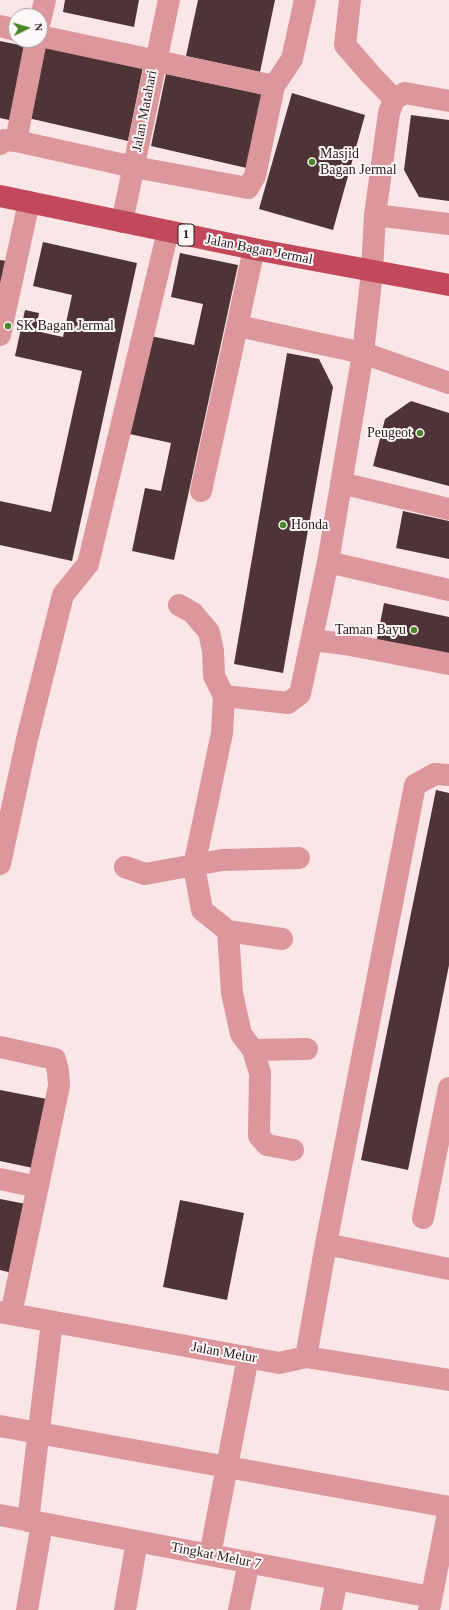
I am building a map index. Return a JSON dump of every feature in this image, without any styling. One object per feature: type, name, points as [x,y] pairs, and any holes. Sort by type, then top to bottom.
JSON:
[{"type":"main road","name":"Jalan Bagan Jermal","points":[[0,196],[254,249],[449,286]]},
{"type":"street","name":"Jalan Matahari","points":[[122,222],[155,60],[169,0]]},
{"type":"street","points":[[34,48],[8,142],[248,188],[256,176],[274,86],[292,59],[305,0]]},
{"type":"street","points":[[350,0],[345,45],[371,76],[394,99]]},
{"type":"street","points":[[48,38],[274,86]]},
{"type":"street","points":[[224,696],[288,703],[300,694],[328,562],[363,352],[372,272],[375,215],[389,113],[394,99],[405,93],[449,101]]},
{"type":"street","points":[[0,335],[29,202]]},
{"type":"street","points":[[375,215],[449,224]]},
{"type":"street","points":[[0,864],[27,739],[63,595],[88,564],[168,231]]},
{"type":"street","points":[[201,491],[254,249]]},
{"type":"street","points":[[238,326],[363,352],[449,383]]},
{"type":"street","points":[[341,483],[449,509]]},
{"type":"street","points":[[328,562],[449,590]]},
{"type":"street","points":[[179,605],[193,613],[209,632],[213,651],[214,676],[224,696],[222,733],[194,866],[202,910],[228,932],[282,939]]},
{"type":"street","points":[[312,640],[345,644],[449,664]]},
{"type":"street","points":[[306,1357],[326,1244],[415,785],[434,774],[449,775]]},
{"type":"street","points":[[125,867],[145,874],[222,860],[299,858]]},
{"type":"street","points":[[228,932],[232,993],[241,1034],[254,1050],[260,1073],[259,1136],[267,1145],[293,1150]]},
{"type":"street","points":[[0,1047],[55,1059],[58,1071],[59,1086],[38,1186],[6,1313]]},
{"type":"street","points":[[254,1050],[307,1049]]},
{"type":"street","points":[[423,1218],[443,1145],[449,1088]]},
{"type":"street","points":[[0,1179],[38,1186]]},
{"type":"street","points":[[326,1244],[449,1269]]},
{"type":"street","name":"Jalan Melur","points":[[6,1313],[279,1363],[306,1357],[449,1380]]},
{"type":"street","points":[[27,1610],[35,1522],[38,1434],[52,1322]]},
{"type":"street","points":[[210,1555],[248,1357]]},
{"type":"street","points":[[0,1426],[449,1508],[430,1604]]},
{"type":"street","name":"Tingkat Melur 7","points":[[0,1516],[337,1579],[430,1604]]},
{"type":"street","points":[[126,1610],[137,1541]]},
{"type":"street","points":[[239,1610],[249,1562]]},
{"type":"street","points":[[331,1610],[337,1579]]},
{"type":"building","points":[[65,0],[139,0],[134,27],[63,12]]},
{"type":"building","points":[[198,0],[275,0],[260,72],[186,56]]},
{"type":"building","points":[[0,41],[8,43],[8,48],[29,48],[14,121],[0,118]]},
{"type":"building","points":[[48,47],[143,67],[128,141],[28,118],[44,48]]},
{"type":"building","points":[[166,74],[266,95],[251,169],[151,146]]},
{"type":"building","name":"Masjid Bagan Jermal","points":[[292,93],[365,115],[333,230],[259,209]]},
{"type":"building","points":[[411,115],[449,120],[449,201],[419,197],[404,170]]},
{"type":"building","points":[[43,242],[137,263],[72,561],[0,545],[0,501],[51,512],[82,371],[15,356],[25,310],[39,313],[36,331],[63,337],[72,295],[33,286]]},
{"type":"building","points":[[180,253],[238,265],[174,560],[132,551],[145,488],[161,491],[171,443],[125,433],[146,335],[194,345],[203,304],[171,297]]},
{"type":"building","points":[[0,260],[7,261],[0,293]]},
{"type":"building","name":"Honda","points":[[287,353],[319,359],[333,387],[283,673],[234,664]]},
{"type":"building","points":[[411,401],[449,413],[449,486],[373,466],[385,419]]},
{"type":"building","points":[[403,511],[449,521],[449,559],[396,548]]},
{"type":"building","name":"Taman Bayu","points":[[384,603],[449,617],[449,659],[376,644]]},
{"type":"building","points":[[436,790],[449,793],[449,965],[408,1170],[361,1160]]},
{"type":"building","points":[[0,1090],[47,1099],[33,1168],[0,1161]]},
{"type":"building","points":[[0,1199],[26,1204],[12,1273],[0,1270]]},
{"type":"building","points":[[180,1200],[244,1213],[227,1300],[163,1287]]},
{"type":"place","name":"Masjid Bagan Jermal","points":[[312,162]]},
{"type":"place","name":"SK Bagan Jermal","points":[[8,326]]},
{"type":"place","name":"Peugeot","points":[[420,433]]},
{"type":"place","name":"Honda","points":[[283,525]]},
{"type":"place","name":"Taman Bayu","points":[[414,630]]}]
